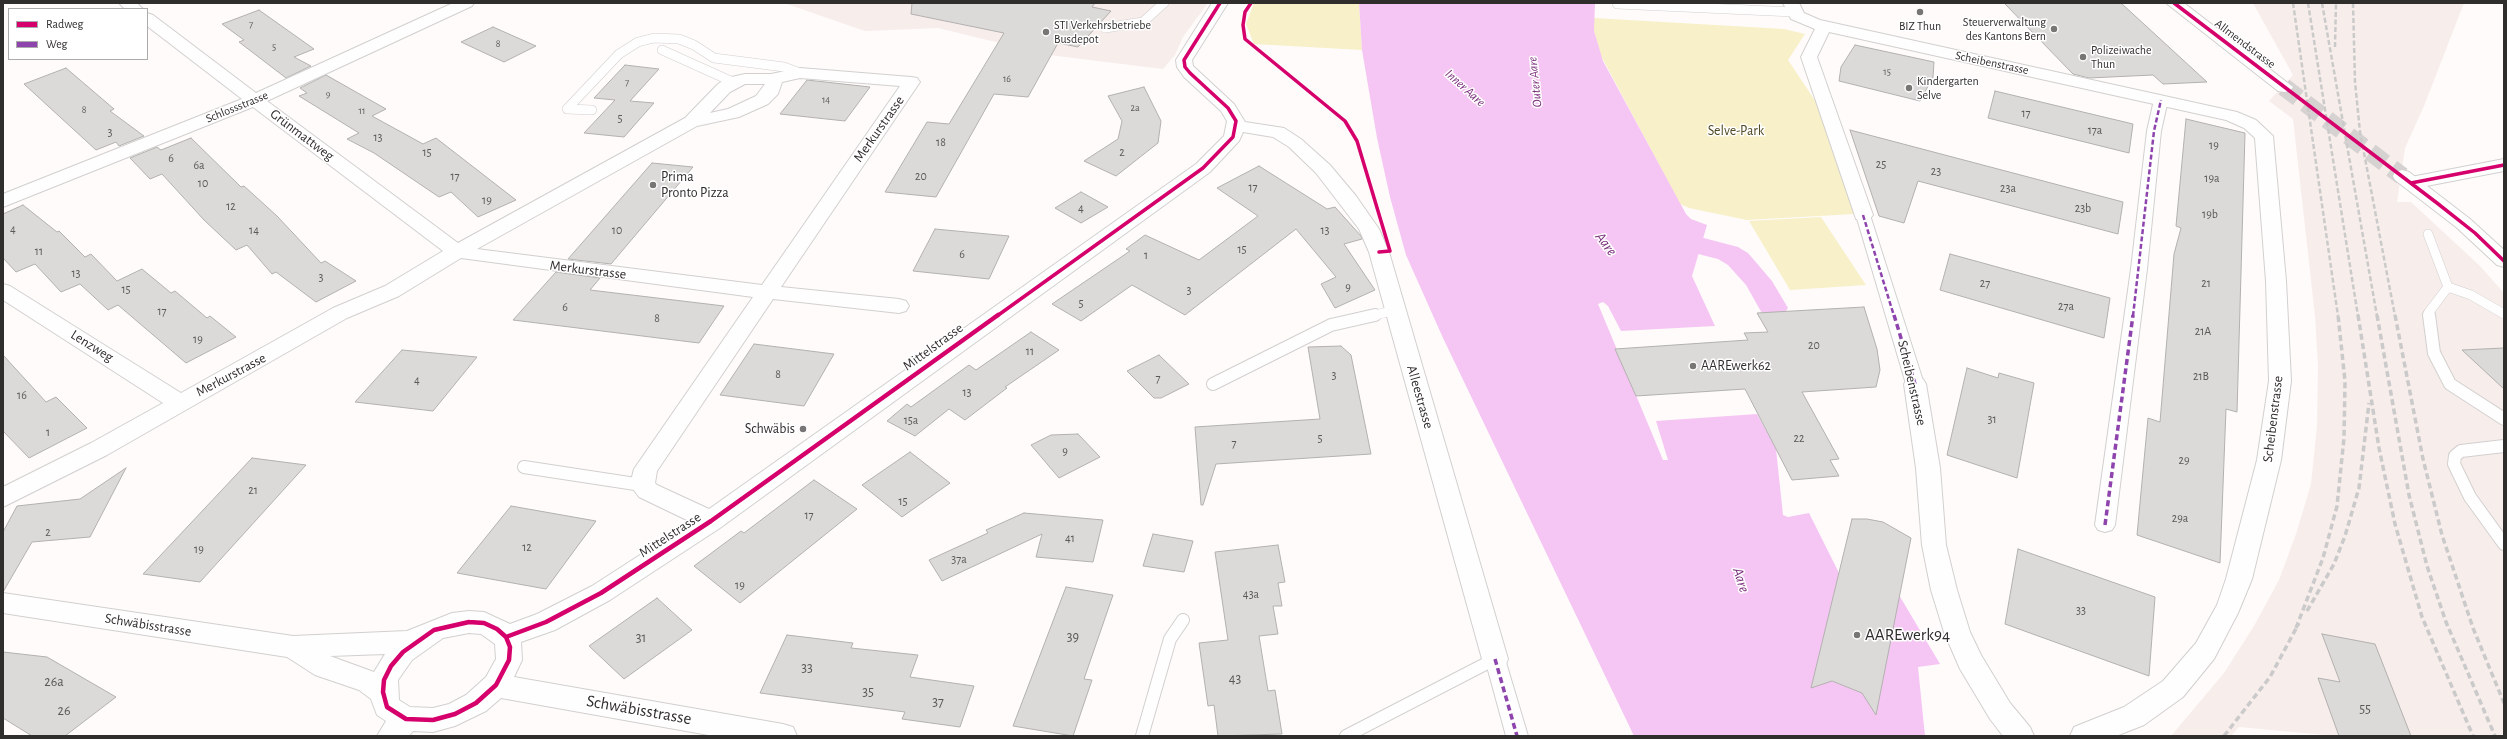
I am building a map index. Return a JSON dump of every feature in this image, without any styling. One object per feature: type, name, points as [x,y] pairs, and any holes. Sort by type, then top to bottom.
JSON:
[{"type":"street","name":"Schlossstrasse","points":[[3,200],[255,100],[466,3]]},
{"type":"street","name":"Allmendstrasse","points":[[2174,3],[2284,87]]},
{"type":"street","name":"Scheibenstrasse","points":[[1792,8],[1808,22],[1824,26],[2161,100],[2240,119],[2256,128],[2264,136],[2279,334],[2280,381],[2274,433],[2239,579],[2229,606],[2205,650],[2173,689],[2152,705],[2134,716],[2084,736]]},
{"type":"street","points":[[1215,9],[1184,60],[1185,67],[1228,108],[1234,115],[1237,126]]},
{"type":"street","name":"Grünmattweg","points":[[148,19],[458,251]]},
{"type":"street","name":"Scheibenstrasse","points":[[1824,26],[1809,57],[1863,216],[1915,384],[1926,450],[1934,545],[1944,590],[1957,632],[1970,661],[2000,711],[2020,736]]},
{"type":"street","name":"Merkurstrasse","points":[[642,485],[646,469],[911,82],[800,74],[771,80],[745,79],[733,82],[724,88],[691,122]]},
{"type":"street","name":"Merkurstrasse","points":[[3,498],[99,449],[179,403],[257,362],[340,313],[399,287],[458,251],[691,122],[733,113],[762,100],[774,83],[771,80]]},
{"type":"street","points":[[2105,525],[2139,269],[2154,131],[2161,100]]},
{"type":"street","name":"Alleestrasse","points":[[1237,126],[1278,132],[1295,143],[1323,169],[1349,200],[1369,229],[1379,252],[1396,310],[1517,736]]},
{"type":"street","name":"Mittelstrasse","points":[[506,637],[546,622],[600,593],[711,522],[1203,168],[1226,147],[1233,137],[1237,126]]},
{"type":"street","points":[[2504,165],[2406,180],[2467,226],[2504,261]]},
{"type":"street","name":"Merkurstrasse","points":[[458,251],[766,292],[900,306]]},
{"type":"street","name":"Lenzweg","points":[[3,291],[151,383],[179,403]]},
{"type":"street","points":[[642,485],[648,491],[711,522]]},
{"type":"street","name":"Schwäbisstrasse","points":[[3,603],[292,647],[340,643],[396,643],[418,640]]},
{"type":"street","points":[[469,622],[484,623],[497,629],[506,637],[510,647],[509,660],[496,685],[476,703],[455,714],[398,728],[387,707],[383,692],[384,680],[391,666],[403,652],[434,630],[469,622]]},
{"type":"street","name":"Schwäbisstrasse","points":[[292,647],[325,667],[368,681],[383,692]]},
{"type":"street","name":"Schwäbisstrasse","points":[[496,685],[783,736]]},
{"type":"lane","points":[[1105,28],[1143,22],[1164,3]]},
{"type":"lane","points":[[1617,4],[1792,8]]},
{"type":"lane","points":[[592,110],[567,109],[599,73],[619,54],[638,42],[654,38],[667,37],[679,39],[694,45],[714,58],[784,67],[800,74]]},
{"type":"lane","points":[[662,50],[733,82]]},
{"type":"lane","points":[[2428,234],[2448,287]]},
{"type":"lane","points":[[2448,287],[2471,295],[2504,314]]},
{"type":"lane","points":[[2448,287],[2429,312],[2434,353],[2450,384],[2504,419]]},
{"type":"lane","points":[[1213,384],[1331,325],[1396,310]]},
{"type":"lane","points":[[2504,446],[2461,451],[2455,456],[2454,464],[2470,497],[2504,544]]},
{"type":"lane","points":[[524,467],[620,480],[642,485]]},
{"type":"lane","points":[[1142,736],[1170,639],[1183,620]]},
{"type":"lane","points":[[1346,736],[1495,659]]},
{"type":"shaded area","points":[[784,3],[1208,3],[1183,37],[1175,55],[1163,69],[1049,55],[938,28],[865,31]]},
{"type":"shaded area","points":[[2253,3],[2464,3],[2424,106],[2405,148],[2397,202],[2411,202],[2480,266],[2504,293],[2504,736],[2335,736],[2239,727],[2231,736],[2171,736],[2224,673],[2254,626],[2279,580],[2296,534],[2311,484],[2317,426],[2318,366],[2315,316],[2293,119],[2269,101],[2293,75]]},
{"type":"green space","points":[[1254,3],[1359,3],[1362,50],[1254,44],[1246,24]]},
{"type":"green space","name":"Selve-Park","points":[[1594,18],[1784,29],[1805,34],[1788,60],[1820,108],[1854,214],[1747,220],[1689,208],[1680,204],[1599,52],[1594,31]]},
{"type":"green space","points":[[1821,217],[1866,285],[1790,290],[1749,221]]},
{"type":"water","points":[[1359,3],[1595,3],[1594,31],[1603,61],[1686,214],[1691,219],[1707,225],[1692,276],[1715,326],[1621,331],[1608,306],[1603,302],[1598,304],[1663,460],[1668,460],[1656,421],[1757,414],[1776,449],[1783,515],[1788,517],[1809,513],[1839,573],[1814,677],[1819,684],[1829,680],[1863,693],[1871,704],[1899,595],[1940,664],[1918,667],[1925,736],[1634,736],[1443,338],[1406,255],[1390,197],[1377,138],[1362,50]]},
{"type":"building","points":[[912,3],[1095,3],[1092,7],[1111,11],[1078,47],[1058,43],[1028,97],[994,94],[936,197],[885,192],[927,122],[949,124],[1004,33],[911,14]]},
{"type":"building","points":[[2004,3],[2121,3],[2207,82],[2163,84],[2153,75],[2089,78],[2073,74]]},
{"type":"building","points":[[259,10],[314,49],[294,57],[311,66],[286,78],[239,42],[244,40],[222,24]]},
{"type":"building","points":[[493,27],[536,46],[504,62],[461,42]]},
{"type":"building","points":[[1855,45],[1934,62],[1933,77],[1920,101],[1839,81],[1841,67]]},
{"type":"building","points":[[625,65],[659,69],[630,101],[654,103],[624,137],[584,133],[615,100],[594,98]]},
{"type":"building","points":[[66,68],[114,109],[110,111],[144,136],[119,146],[116,142],[96,150],[24,84]]},
{"type":"building","points":[[326,75],[386,109],[372,116],[423,144],[436,138],[516,200],[478,217],[451,192],[439,197],[374,153],[347,139],[359,133],[299,96],[307,93],[300,88]]},
{"type":"building","points":[[807,80],[870,87],[845,121],[780,114]]},
{"type":"building","points":[[1144,87],[1161,121],[1158,143],[1116,176],[1084,161],[1118,139],[1122,121],[1108,96]]},
{"type":"building","points":[[1995,91],[2133,124],[2129,153],[1988,118]]},
{"type":"building","points":[[2186,119],[2245,133],[2237,412],[2226,409],[2220,563],[2137,535],[2148,418],[2160,422],[2174,254],[2181,228],[2176,226]]},
{"type":"building","points":[[1850,130],[2123,202],[2118,234],[1918,181],[1904,223],[1879,216]]},
{"type":"building","points":[[191,138],[241,187],[244,186],[277,216],[321,263],[325,261],[356,281],[316,302],[276,272],[272,274],[247,245],[236,250],[204,220],[162,174],[150,179],[130,158],[157,147],[161,150]]},
{"type":"building","points":[[652,163],[693,167],[611,264],[568,259]]},
{"type":"building","points":[[1259,166],[1327,209],[1335,207],[1361,236],[1362,239],[1344,244],[1375,290],[1335,308],[1321,284],[1336,277],[1296,229],[1185,315],[1132,285],[1081,321],[1052,304],[1130,251],[1126,249],[1145,235],[1199,260],[1258,216],[1217,188]]},
{"type":"building","points":[[1081,192],[1108,207],[1081,223],[1055,208]]},
{"type":"building","points":[[23,205],[57,232],[59,231],[85,257],[91,254],[117,281],[142,269],[171,293],[175,291],[207,318],[210,316],[236,337],[186,363],[118,305],[108,310],[80,284],[61,292],[35,264],[16,272],[3,258],[3,214]]},
{"type":"building","points":[[935,229],[1009,236],[989,279],[913,271]]},
{"type":"building","points":[[1950,254],[2110,298],[2104,338],[1940,290]]},
{"type":"building","points":[[556,272],[600,278],[590,290],[724,306],[699,343],[513,320]]},
{"type":"building","points":[[1864,307],[1877,349],[1880,370],[1876,387],[1802,392],[1839,459],[1830,460],[1839,476],[1792,480],[1745,389],[1636,396],[1615,349],[1748,340],[1744,333],[1768,332],[1757,313]]},
{"type":"building","points":[[1031,332],[1059,350],[1005,387],[1007,388],[965,420],[949,409],[915,436],[887,421],[907,404],[911,407],[969,365],[976,370]]},
{"type":"building","points":[[754,344],[834,354],[804,406],[720,395]]},
{"type":"building","points":[[1341,346],[1351,355],[1371,454],[1216,464],[1203,505],[1201,505],[1195,427],[1320,419],[1308,347]]},
{"type":"building","points":[[2504,348],[2504,389],[2462,350]]},
{"type":"building","points":[[402,350],[477,357],[433,411],[355,402]]},
{"type":"building","points":[[3,355],[46,402],[56,397],[87,428],[29,458],[3,431]]},
{"type":"building","points":[[1159,355],[1189,384],[1161,398],[1154,398],[1127,371]]},
{"type":"building","points":[[1967,368],[1998,378],[1999,373],[2034,383],[2017,478],[1947,455]]},
{"type":"building","points":[[1078,434],[1100,457],[1059,478],[1031,445],[1051,435]]},
{"type":"building","points":[[910,452],[950,483],[902,517],[862,485]]},
{"type":"building","points":[[252,458],[306,465],[200,582],[143,574]]},
{"type":"building","points":[[126,468],[90,537],[32,542],[3,592],[3,532],[17,506],[80,499]]},
{"type":"building","points":[[814,480],[857,509],[740,603],[694,566],[741,531],[744,533]]},
{"type":"building","points":[[511,506],[596,521],[546,589],[457,573]]},
{"type":"building","points":[[1024,513],[1103,520],[1093,562],[1036,557],[1042,534],[942,581],[929,560],[988,533],[986,530]]},
{"type":"building","name":"AAREwerk94","points":[[1852,519],[1867,519],[1883,522],[1911,538],[1876,715],[1862,693],[1832,681],[1811,688]]},
{"type":"building","points":[[1153,534],[1193,541],[1184,572],[1143,566]]},
{"type":"building","points":[[1278,545],[1285,582],[1278,583],[1282,606],[1273,606],[1278,634],[1259,636],[1268,691],[1275,690],[1282,734],[1218,736],[1214,705],[1208,706],[1199,643],[1228,640],[1215,552]]},
{"type":"building","points":[[2018,549],[2155,597],[2149,676],[2005,624]]},
{"type":"building","points":[[1066,587],[1113,595],[1084,679],[1092,680],[1073,736],[1013,726]]},
{"type":"building","points":[[657,598],[692,630],[624,679],[589,646]]},
{"type":"building","points":[[2322,634],[2375,644],[2411,736],[2339,736],[2318,678],[2340,682]]},
{"type":"building","points":[[787,635],[853,643],[851,648],[918,655],[910,677],[974,686],[960,727],[902,719],[905,712],[760,693]]},
{"type":"building","points":[[3,652],[47,657],[116,697],[65,736],[32,736],[3,718]]},
{"type":"waterway","points":[[1700,246],[1728,253],[1738,259],[1758,281],[1773,308]]},
{"type":"tunnel","points":[[2284,87],[2402,176]]},
{"type":"railway","points":[[2293,3],[2338,316]]},
{"type":"railway","points":[[2308,3],[2358,316]]},
{"type":"railway","points":[[2322,3],[2377,316]]},
{"type":"railway","points":[[2335,47],[2336,3]]},
{"type":"railway","points":[[2353,3],[2355,82],[2360,132],[2395,316]]},
{"type":"railway","points":[[2296,628],[2323,558],[2337,506],[2344,438],[2345,381],[2338,315]]},
{"type":"railway","points":[[2358,315],[2379,448],[2395,524],[2422,617],[2473,736]]},
{"type":"railway","points":[[2377,315],[2409,495],[2427,566],[2446,622],[2495,736]]},
{"type":"railway","points":[[2395,315],[2423,459],[2442,535],[2473,628],[2504,703]]},
{"type":"railway","points":[[2307,611],[2334,564],[2345,536],[2359,488],[2369,403]]},
{"type":"railway","points":[[2224,736],[2270,677],[2299,623]]},
{"type":"marked path","points":[[2105,525],[2139,269],[2154,131],[2161,100]]},
{"type":"marked path","points":[[1863,215],[1915,384]]},
{"type":"marked path","points":[[1495,659],[1517,736]]},
{"type":"cycle path","points":[[506,637],[546,622],[601,593],[711,521],[1203,168],[1233,137],[1236,121],[1228,108],[1190,73],[1185,67],[1184,60],[1220,3]]},
{"type":"cycle path","points":[[1251,3],[1245,12],[1243,25],[1245,39],[1267,59],[1345,121],[1357,141],[1390,251],[1379,252]]},
{"type":"cycle path","points":[[2174,3],[2437,203],[2475,233],[2504,261]]},
{"type":"cycle path","points":[[2411,183],[2504,165]]},
{"type":"cycle path","points":[[469,622],[484,623],[497,629],[506,637],[510,647],[509,660],[496,685],[476,703],[455,714],[433,720],[406,719],[387,707],[383,692],[384,680],[391,666],[403,652],[434,630],[469,622]]},
{"type":"place","name":"BIZ Thun","points":[[1920,12]]},
{"type":"place","name":"Steuerverwaltung des Kantons Bern","points":[[2054,29]]},
{"type":"place","name":"STI Verkehrsbetriebe Busdepot","points":[[1046,32]]},
{"type":"place","name":"Polizeiwache Thun","points":[[2083,57]]},
{"type":"place","name":"Kindergarten Selve","points":[[1909,88]]},
{"type":"place","name":"Prima Pronto Pizza","points":[[653,185]]},
{"type":"place","name":"AAREwerk62","points":[[1693,366]]},
{"type":"place","name":"Schwäbis","points":[[803,429]]},
{"type":"place","name":"AAREwerk94","points":[[1857,635]]},
{"type":"water label","name":"Outer Aare","points":[[1535,82]]},
{"type":"water label","name":"Inner Aare","points":[[1465,88]]},
{"type":"water label","name":"Aare","points":[[1606,244]]},
{"type":"water label","name":"Aare","points":[[1741,580]]}]
